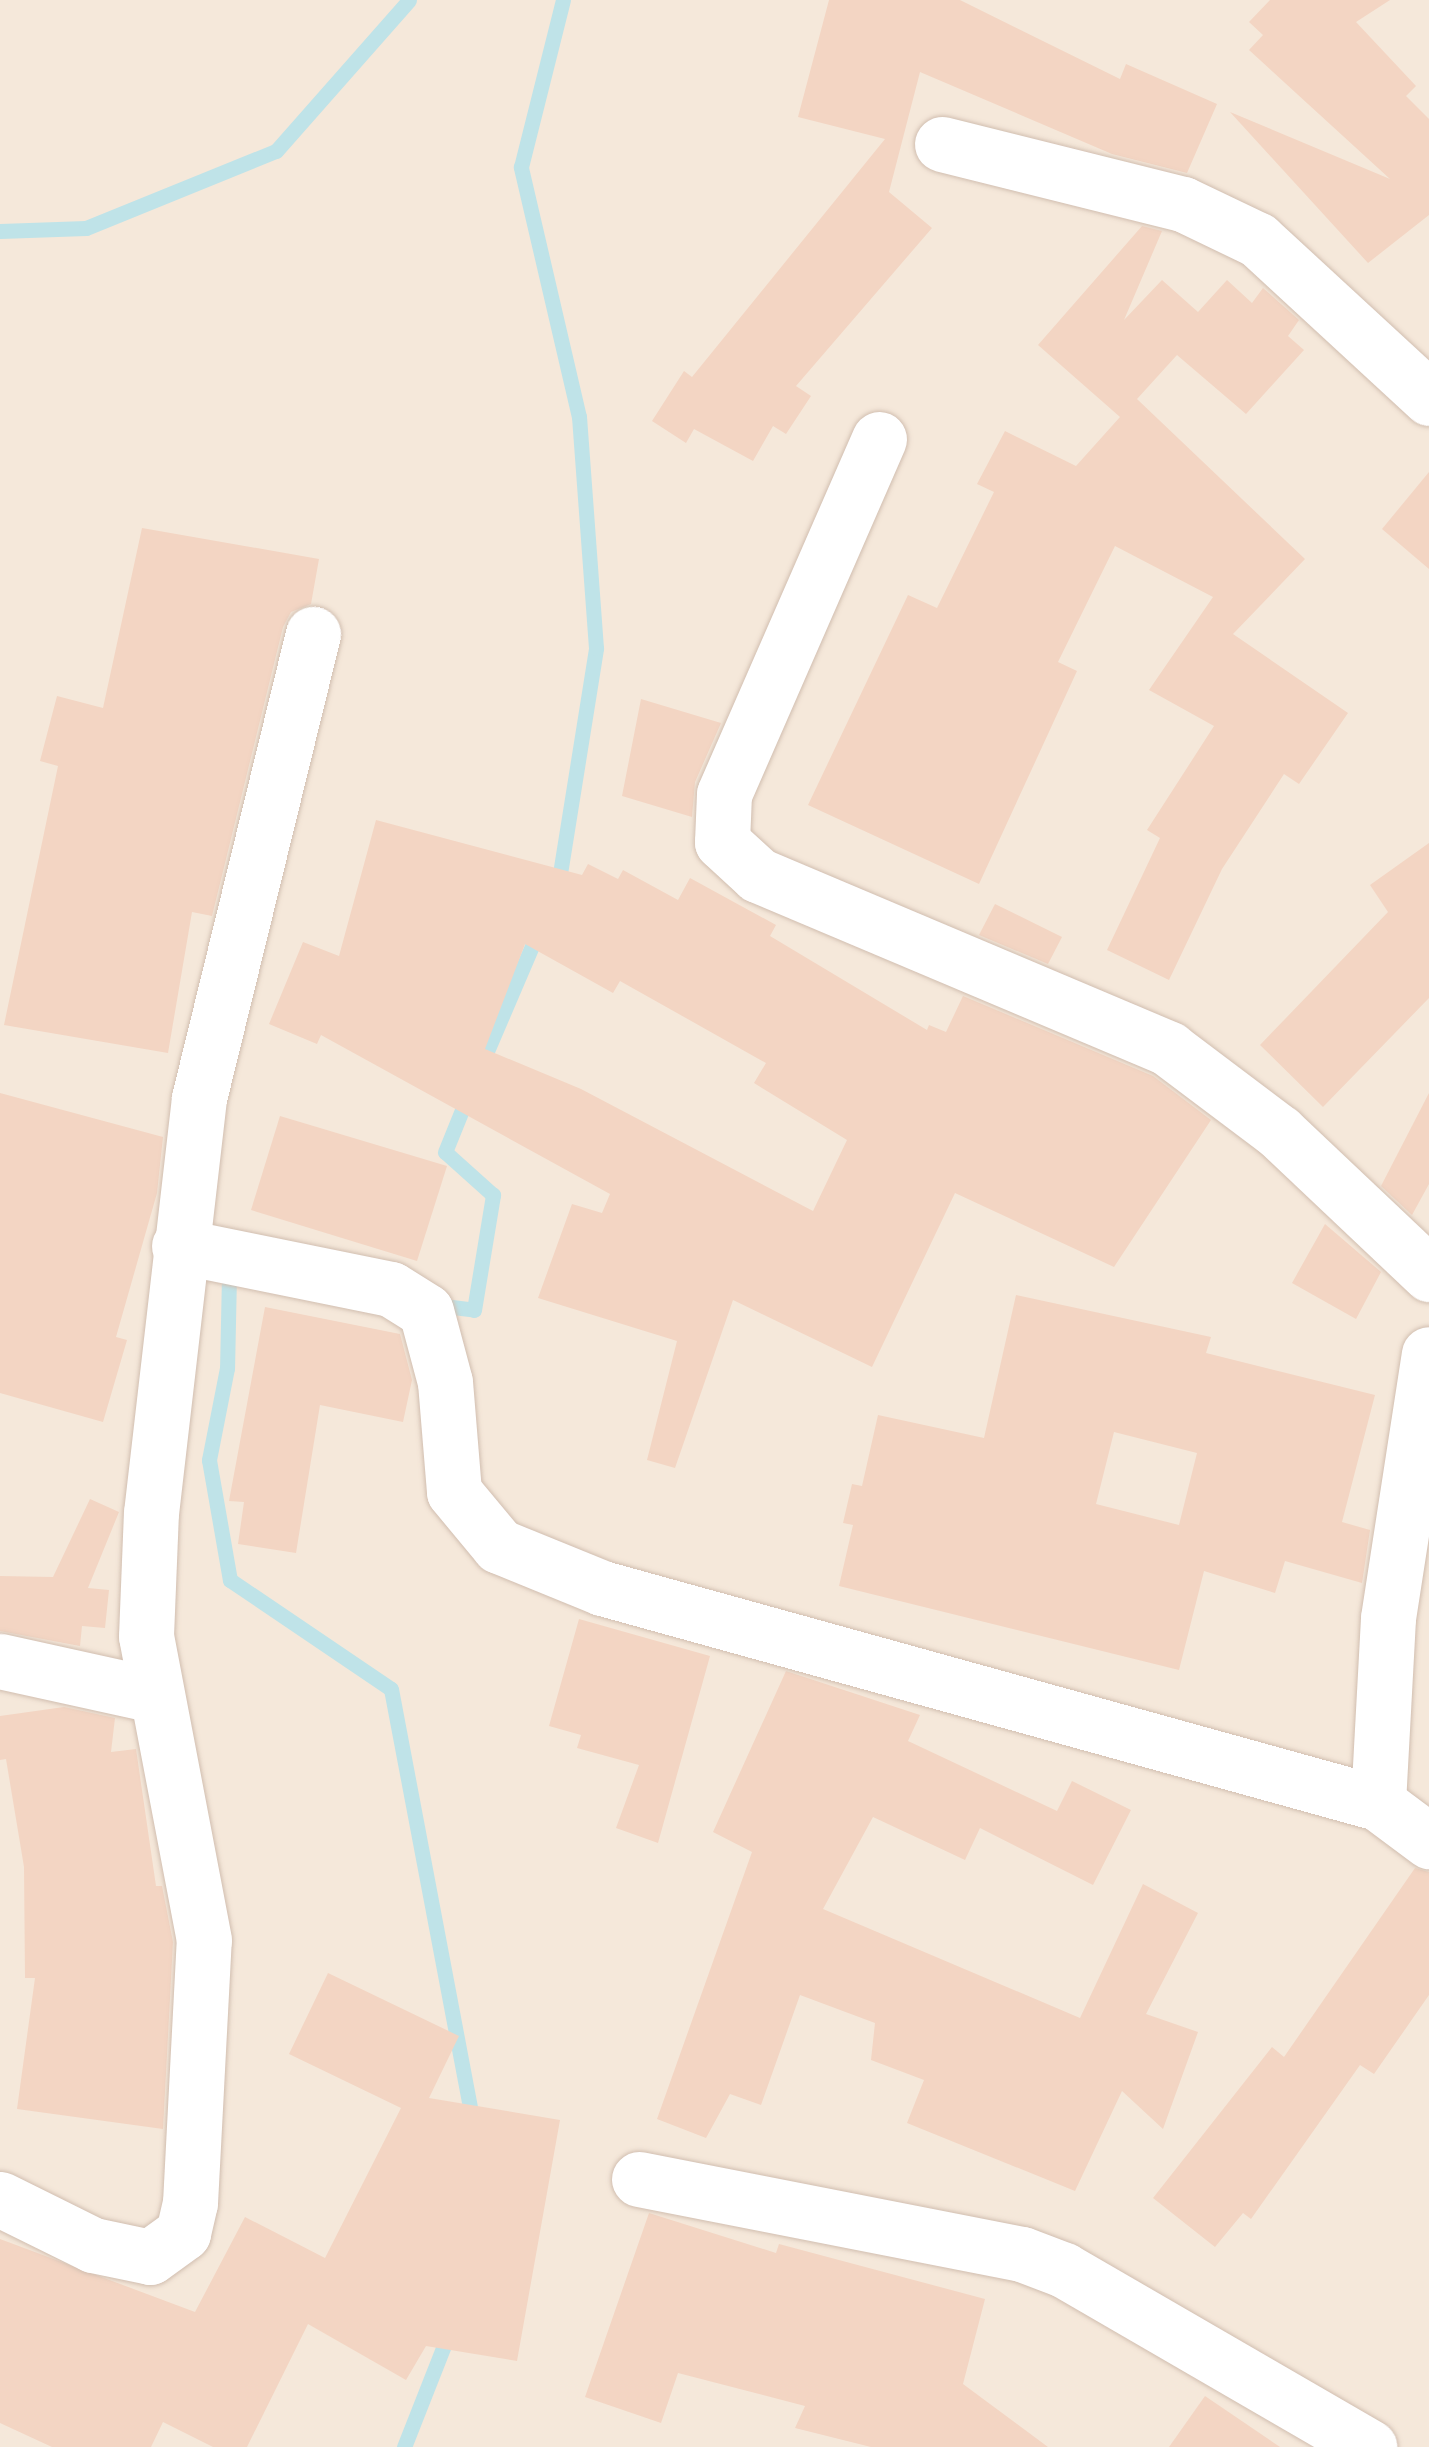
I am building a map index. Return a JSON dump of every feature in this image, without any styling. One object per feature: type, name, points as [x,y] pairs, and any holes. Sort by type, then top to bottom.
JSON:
[{"type":"street","points":[[942,144],[1184,204],[1258,240],[1429,398]]},
{"type":"street","points":[[880,439],[724,794],[722,842],[758,875],[1169,1050],[1279,1132],[1429,1274]]},
{"type":"street","points":[[0,2198],[125,2256],[150,2258],[184,2234],[204,1940],[146,1636],[151,1513],[198,1098],[313,634]]},
{"type":"street","points":[[179,1246],[391,1288],[426,1311],[446,1382],[454,1492],[499,1546],[602,1588],[1378,1803],[1429,1841]]},
{"type":"street","points":[[1378,1803],[1388,1618],[1429,1354]]},
{"type":"street","points":[[0,1661],[156,1694]]},
{"type":"street","points":[[639,2179],[1022,2254],[1064,2270],[1369,2447]]},
{"type":"shaded area","points":[[0,0],[1429,0],[1429,2447],[0,2447]]},
{"type":"building","points":[[829,0],[960,0],[1120,79],[1126,64],[1217,104],[1187,173],[1112,154],[920,72],[889,192],[932,228],[796,386],[811,396],[786,434],[773,426],[753,461],[694,429],[686,443],[652,421],[684,371],[692,377],[885,139],[798,117]]},
{"type":"building","points":[[1270,0],[1390,0],[1356,22],[1416,86],[1406,96],[1429,119],[1429,215],[1368,263],[1230,112],[1390,179],[1249,50],[1263,35],[1249,22]]},
{"type":"building","points":[[1142,226],[1162,231],[1124,320],[1162,280],[1198,312],[1227,280],[1252,303],[1263,288],[1299,320],[1288,336],[1304,350],[1246,414],[1177,355],[1137,399],[1305,559],[1233,634],[1348,713],[1299,784],[1284,774],[1222,869],[1169,980],[1107,950],[1160,838],[1147,830],[1214,726],[1149,690],[1213,597],[1115,546],[1058,662],[1077,671],[979,884],[808,805],[908,595],[937,608],[994,492],[977,484],[1005,431],[1076,466],[1120,417],[1038,345]]},
{"type":"building","points":[[1429,472],[1429,569],[1382,529]]},
{"type":"building","points":[[142,528],[319,559],[311,604],[291,612],[283,627],[212,916],[192,912],[168,1053],[4,1025],[58,766],[40,761],[57,696],[103,708]]},
{"type":"building","points":[[641,699],[721,723],[695,782],[692,817],[622,796]]},
{"type":"building","points":[[376,820],[582,875],[588,864],[618,879],[623,870],[678,900],[690,878],[776,925],[770,936],[927,1030],[929,1025],[946,1032],[963,996],[1153,1076],[1211,1120],[1114,1267],[955,1193],[872,1367],[733,1300],[675,1468],[647,1460],[677,1341],[538,1298],[572,1204],[602,1213],[610,1194],[321,1035],[317,1044],[269,1024],[303,942],[339,956]],"holes":[[[525,944],[613,993],[620,981],[766,1063],[754,1083],[847,1140],[813,1211],[581,1089],[485,1049]]]},
{"type":"building","points":[[1429,843],[1429,998],[1323,1107],[1260,1045],[1388,912],[1370,885]]},
{"type":"building","points":[[995,904],[1062,937],[1048,964],[979,935]]},
{"type":"building","points":[[0,1093],[163,1137],[157,1193],[116,1337],[127,1340],[103,1422],[0,1393]]},
{"type":"building","points":[[1429,1093],[1429,1184],[1412,1215],[1381,1186]]},
{"type":"building","points":[[280,1116],[447,1166],[417,1261],[251,1210]]},
{"type":"building","points":[[1325,1224],[1381,1272],[1356,1319],[1292,1283]]},
{"type":"building","points":[[1016,1295],[1211,1337],[1206,1353],[1375,1395],[1342,1522],[1370,1530],[1362,1583],[1285,1561],[1275,1593],[1204,1571],[1179,1670],[839,1586],[853,1525],[843,1523],[852,1484],[862,1486],[878,1415],[984,1438]],"holes":[[[1114,1432],[1197,1453],[1179,1525],[1096,1504]]]},
{"type":"building","points":[[265,1307],[400,1334],[412,1380],[403,1422],[320,1405],[296,1553],[238,1544],[244,1502],[229,1501]]},
{"type":"building","points":[[90,1499],[119,1512],[88,1588],[109,1590],[105,1628],[82,1626],[80,1646],[0,1631],[0,1576],[53,1577]]},
{"type":"building","points":[[579,1619],[710,1656],[658,1843],[616,1828],[639,1765],[577,1748],[581,1735],[549,1726]]},
{"type":"building","points":[[786,1671],[920,1715],[908,1741],[1057,1811],[1072,1781],[1131,1810],[1093,1885],[980,1828],[965,1860],[873,1817],[823,1909],[1080,2018],[1143,1884],[1198,1913],[1146,2014],[1198,2032],[1163,2129],[1122,2091],[1075,2191],[907,2123],[924,2080],[871,2060],[875,2023],[800,1995],[761,2105],[730,2094],[706,2138],[657,2119],[752,1852],[713,1832]]},
{"type":"building","points":[[64,1707],[115,1718],[111,1752],[136,1749],[156,1886],[162,1886],[173,1942],[163,2129],[17,2109],[35,1978],[25,1978],[24,1867],[6,1759],[0,1760],[0,1716]]},
{"type":"building","points":[[1415,1868],[1429,1872],[1429,1995],[1374,2074],[1360,2065],[1251,2219],[1243,2213],[1215,2247],[1153,2198],[1272,2047],[1284,2057]]},
{"type":"building","points":[[328,1973],[459,2036],[429,2098],[560,2120],[517,2361],[426,2346],[406,2380],[308,2324],[247,2447],[213,2447],[163,2422],[151,2447],[52,2447],[0,2423],[0,2239],[195,2312],[245,2217],[325,2258],[401,2108],[289,2054]]},
{"type":"building","points":[[649,2213],[776,2253],[779,2244],[985,2299],[963,2384],[1048,2447],[871,2447],[795,2428],[805,2406],[678,2373],[661,2423],[585,2397]]},
{"type":"building","points":[[1205,2396],[1280,2447],[1169,2447]]},
{"type":"waterway","points":[[0,231],[86,228],[276,151],[409,0]]},
{"type":"waterway","points":[[558,886],[596,648],[579,417],[521,167],[563,0]]},
{"type":"waterway","points":[[481,1065],[539,930]]},
{"type":"waterway","points":[[436,1305],[474,1310],[493,1195],[445,1152],[468,1095]]},
{"type":"waterway","points":[[240,1277],[229,1275],[227,1368],[209,1460],[230,1580],[391,1689],[473,2124]]},
{"type":"waterway","points":[[404,2447],[450,2330]]}]
